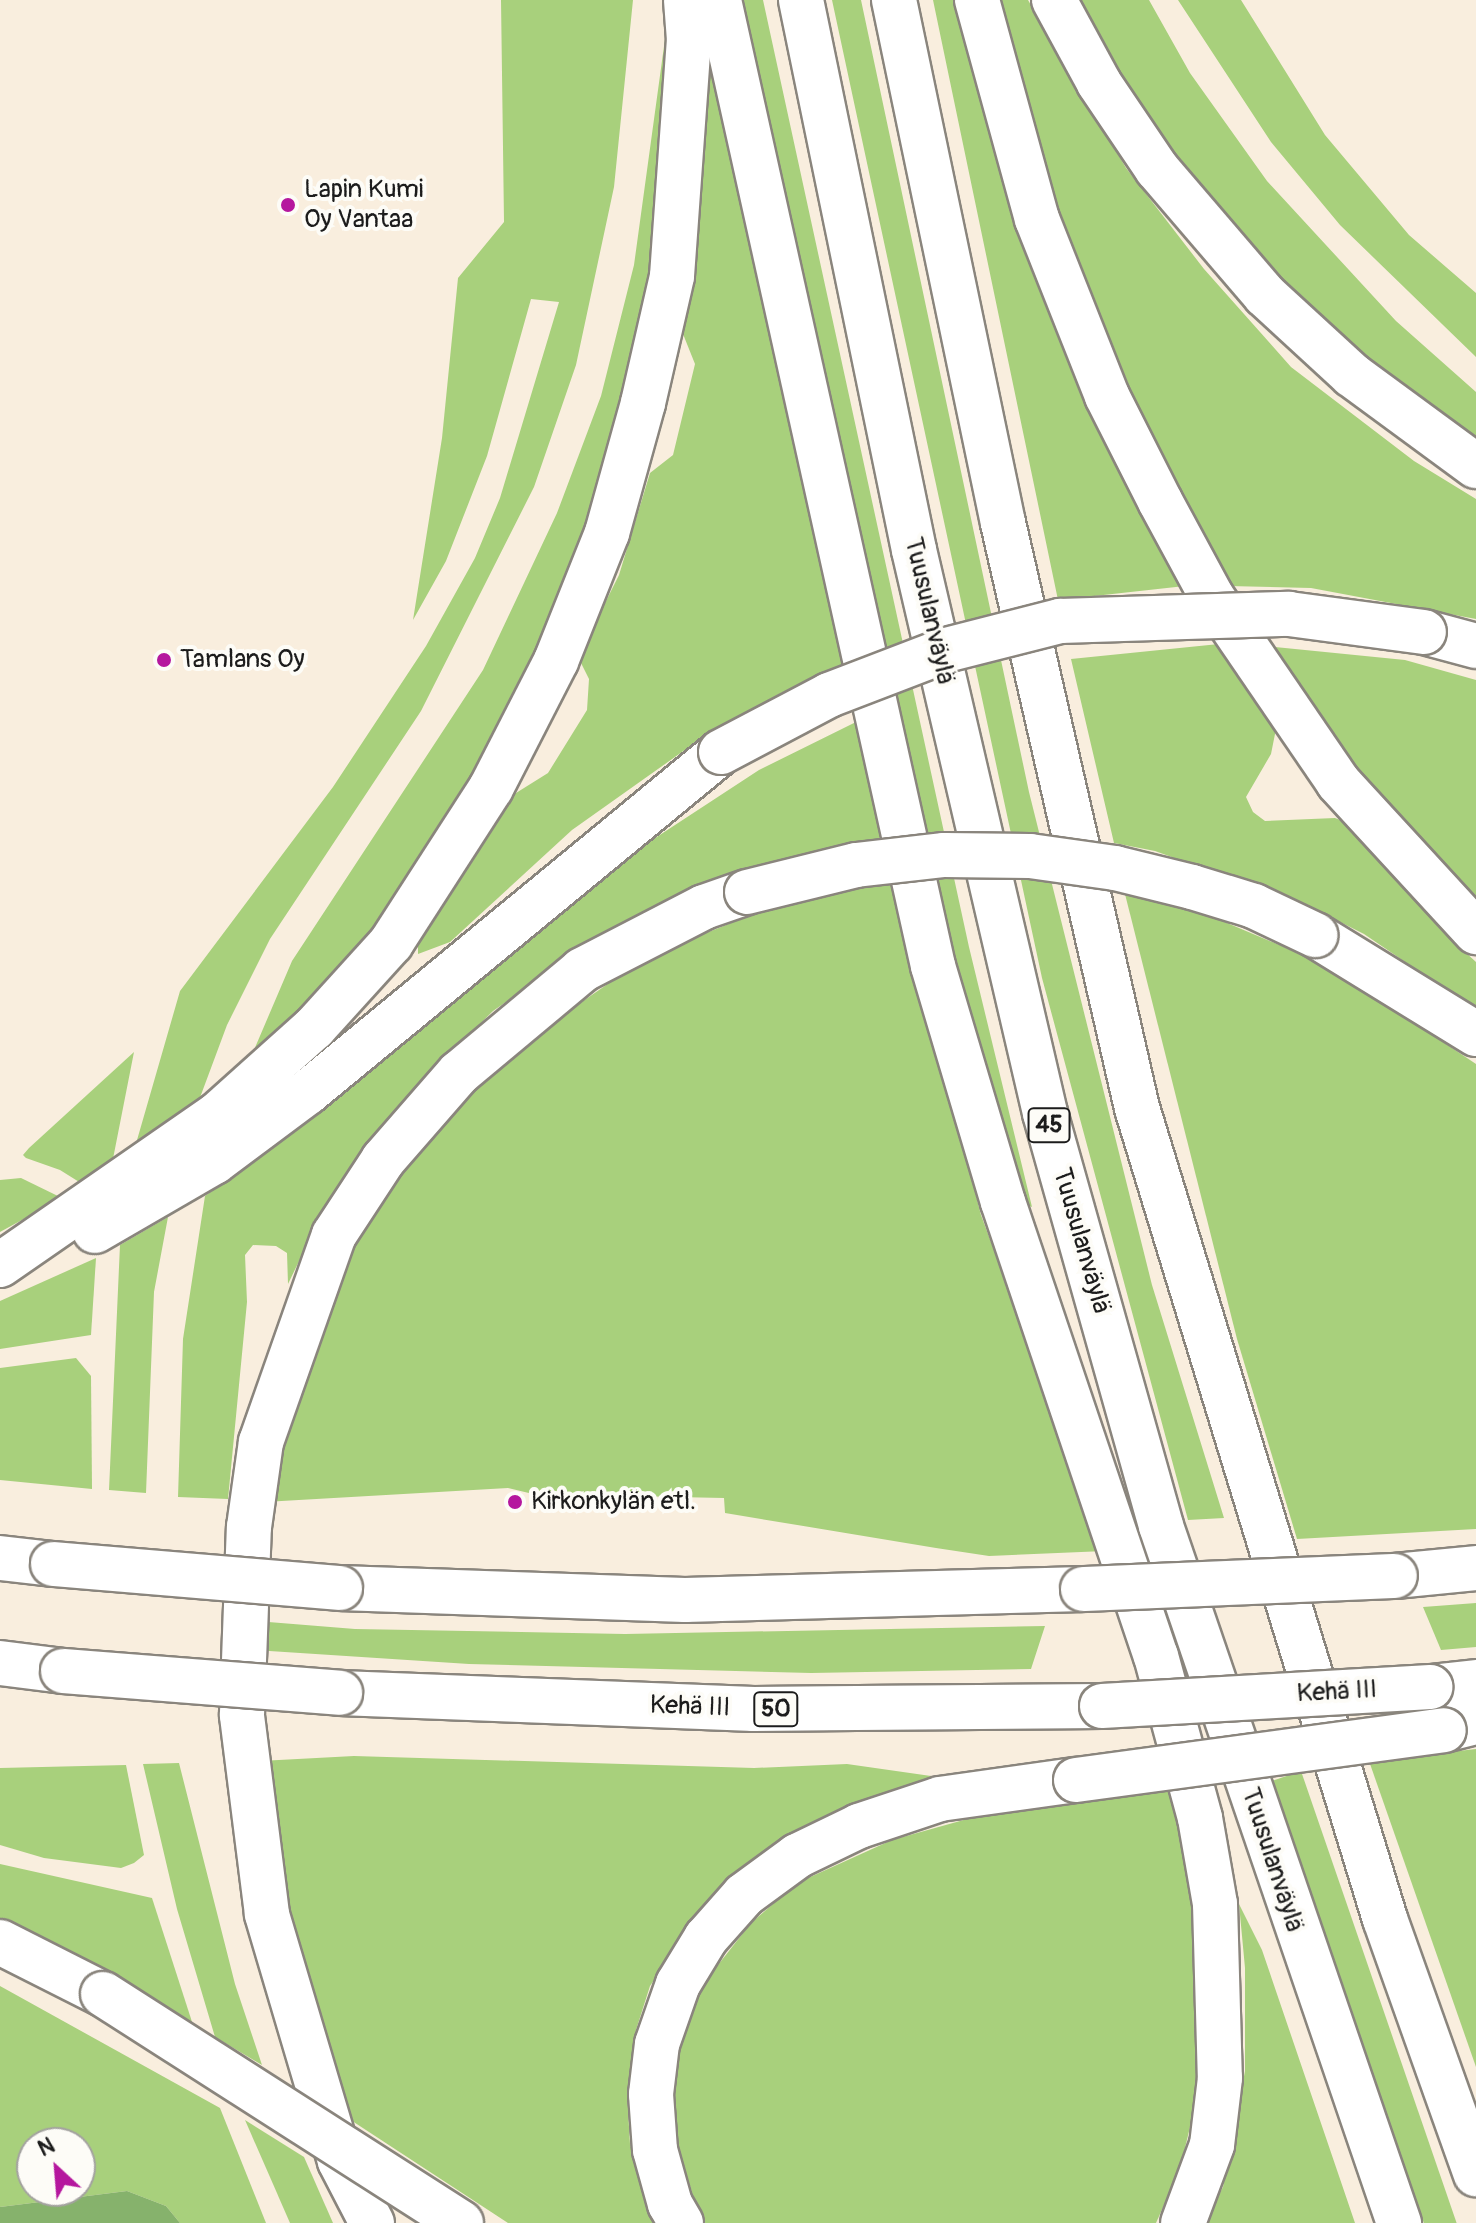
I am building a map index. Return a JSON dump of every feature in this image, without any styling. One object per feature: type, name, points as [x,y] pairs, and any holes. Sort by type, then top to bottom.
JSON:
[{"type":"highway","points":[[0,1266],[218,1114],[314,1028],[391,943],[491,788],[556,661],[607,533],[672,276],[689,40],[686,0]]},
{"type":"highway","points":[[719,0],[933,966],[1003,1202],[1156,1656],[1200,1818],[1215,1904],[1220,2078],[1212,2145],[1183,2223]]},
{"type":"highway","name":"Tuusulanväylä","points":[[801,0],[914,550],[1045,1113],[1161,1526],[1399,2223]]},
{"type":"highway","points":[[894,0],[1003,523],[1137,1108],[1385,1919],[1476,2174]]},
{"type":"highway","points":[[977,0],[1037,219],[1107,396],[1160,501],[1212,597],[1338,782],[1476,932]]},
{"type":"highway","points":[[1054,0],[1099,83],[1157,169],[1265,295],[1352,375],[1476,466]]},
{"type":"highway","points":[[0,1266],[116,1223],[214,1162],[420,1003],[587,859],[721,752],[829,695],[946,650],[1060,621],[1289,614],[1424,632],[1476,646]]},
{"type":"highway","points":[[372,2223],[340,2161],[262,1884],[242,1715],[249,1527],[261,1442],[334,1235],[402,1138],[459,1073],[582,970],[704,907],[747,892],[856,865],[944,855],[1030,856],[1115,868],[1254,906],[1315,935],[1476,1034]]},
{"type":"highway","points":[[0,1558],[340,1588],[685,1600],[1083,1589],[1395,1576],[1476,1568]]},
{"type":"highway","name":"Kehä III","points":[[0,1663],[63,1671],[340,1693],[754,1709],[1102,1706],[1476,1682]]},
{"type":"highway","points":[[681,2223],[670,2204],[655,2150],[651,2094],[657,2044],[678,1984],[706,1938],[744,1895],[797,1856],[859,1826],[940,1799],[1460,1726]]},
{"type":"highway","points":[[0,1942],[103,1994],[461,2223]]},
{"type":"green space","points":[[501,0],[633,0],[614,187],[576,365],[534,487],[421,711],[270,939],[227,1025],[195,1111],[133,1154],[180,991],[333,787],[426,646],[475,558],[500,498],[559,302],[531,299],[487,456],[446,561],[413,620],[442,438],[458,278],[504,222]]},
{"type":"green space","points":[[743,0],[763,0],[969,947],[1032,1207],[1020,1202],[943,934]]},
{"type":"green space","points":[[832,0],[861,0],[1029,792],[1152,1285],[1224,1518],[1188,1520],[1042,978]]},
{"type":"green space","points":[[933,0],[957,0],[1068,354],[1108,447],[1185,586],[1058,600]]},
{"type":"green space","points":[[999,0],[1028,0],[1126,168],[1204,269],[1291,367],[1414,461],[1476,499],[1476,619],[1311,588],[1228,586],[1171,486],[1062,225],[1034,139]]},
{"type":"green space","points":[[1076,0],[1149,0],[1190,73],[1267,181],[1396,321],[1476,392],[1476,448],[1373,372],[1264,264],[1172,159]]},
{"type":"green space","points":[[1178,0],[1241,0],[1325,135],[1409,235],[1476,293],[1476,357],[1340,225],[1271,142]]},
{"type":"green space","points":[[702,5],[845,664],[781,693],[689,747],[572,830],[450,942],[418,954],[418,942],[508,798],[548,773],[587,710],[589,679],[578,657],[619,575],[650,473],[673,455],[695,364],[681,329]]},
{"type":"green space","points":[[665,39],[666,137],[656,238],[625,403],[572,571],[519,702],[436,852],[359,951],[248,1064],[292,961],[483,670],[557,513],[601,396],[634,265]]},
{"type":"green space","points":[[1219,644],[1276,729],[1271,754],[1246,797],[1253,812],[1265,821],[1335,818],[1358,827],[1439,928],[1476,962],[1476,1010],[1364,934],[1310,907],[1155,851],[1114,843],[1071,659]]},
{"type":"green space","points":[[1265,646],[1405,660],[1476,680],[1476,904],[1398,821],[1308,712]]},
{"type":"green space","points":[[858,721],[884,839],[825,849],[725,877],[580,949],[493,1011],[416,1087],[316,1226],[288,1284],[287,1253],[276,1246],[253,1245],[245,1255],[247,1302],[228,1499],[178,1497],[183,1339],[205,1196],[308,1121],[646,844],[759,770]]},
{"type":"green space","points":[[895,882],[981,1215],[1105,1551],[989,1556],[725,1513],[724,1498],[533,1494],[508,1488],[264,1502],[329,1287],[383,1195],[445,1117],[517,1047],[648,956],[782,903]]},
{"type":"green space","points":[[1125,894],[1180,903],[1329,966],[1476,1064],[1476,1529],[1297,1539],[1237,1339]]},
{"type":"green space","points":[[134,1052],[111,1169],[84,1185],[60,1170],[23,1155],[29,1148]]},
{"type":"green space","points":[[21,1178],[62,1198],[0,1232],[0,1180]]},
{"type":"green space","points":[[168,1217],[154,1292],[146,1493],[109,1490],[120,1245]]},
{"type":"green space","points":[[96,1258],[91,1335],[0,1349],[0,1301]]},
{"type":"green space","points":[[76,1358],[91,1376],[92,1489],[0,1480],[0,1368]]},
{"type":"green space","points":[[1476,1603],[1476,1647],[1441,1650],[1423,1607]]},
{"type":"green space","points":[[256,1621],[355,1629],[625,1634],[1045,1626],[1031,1669],[811,1673],[469,1664],[254,1650]]},
{"type":"green space","points":[[1476,1749],[1476,2067],[1369,1761]]},
{"type":"green space","points":[[354,1756],[754,1768],[847,1764],[952,1779],[685,1934],[650,1986],[636,2030],[627,2092],[630,2144],[653,2223],[508,2223],[343,2115],[290,1944],[260,1761]]},
{"type":"green space","points":[[179,1763],[235,1984],[262,2065],[215,2037],[177,1909],[143,1764]]},
{"type":"green space","points":[[126,1765],[144,1855],[134,1863],[121,1868],[44,1858],[0,1845],[0,1768]]},
{"type":"green space","points":[[1301,1771],[1457,2223],[1424,2223],[1272,1781]]},
{"type":"green space","points":[[1171,1785],[1192,1911],[1202,2015],[1195,2106],[1180,2169],[1156,2223],[701,2223],[669,2115],[674,2073],[683,2027],[703,1984],[751,1923],[797,1883],[892,1840],[978,1816]]},
{"type":"green space","points":[[0,1864],[152,1898],[193,2025],[0,1918]]},
{"type":"green space","points":[[1239,1904],[1262,1950],[1355,2223],[1204,2223],[1223,2187],[1245,2071],[1245,1968]]},
{"type":"green space","points":[[0,1986],[220,2108],[266,2223],[180,2223],[166,2206],[127,2191],[96,2195],[96,2127],[16,2127],[16,2205],[0,2207]]},
{"type":"green space","points":[[245,2120],[304,2157],[333,2223],[290,2223]]},
{"type":"green space","points":[[127,2191],[166,2206],[180,2223],[0,2223],[0,2207],[96,2207],[96,2195]]},
{"type":"place","name":"Lapin Kumi Oy Vantaa","points":[[288,205]]},
{"type":"place","name":"Tamlans Oy","points":[[164,660]]},
{"type":"place","name":"Kirkonkylän etl.","points":[[515,1502]]}]
